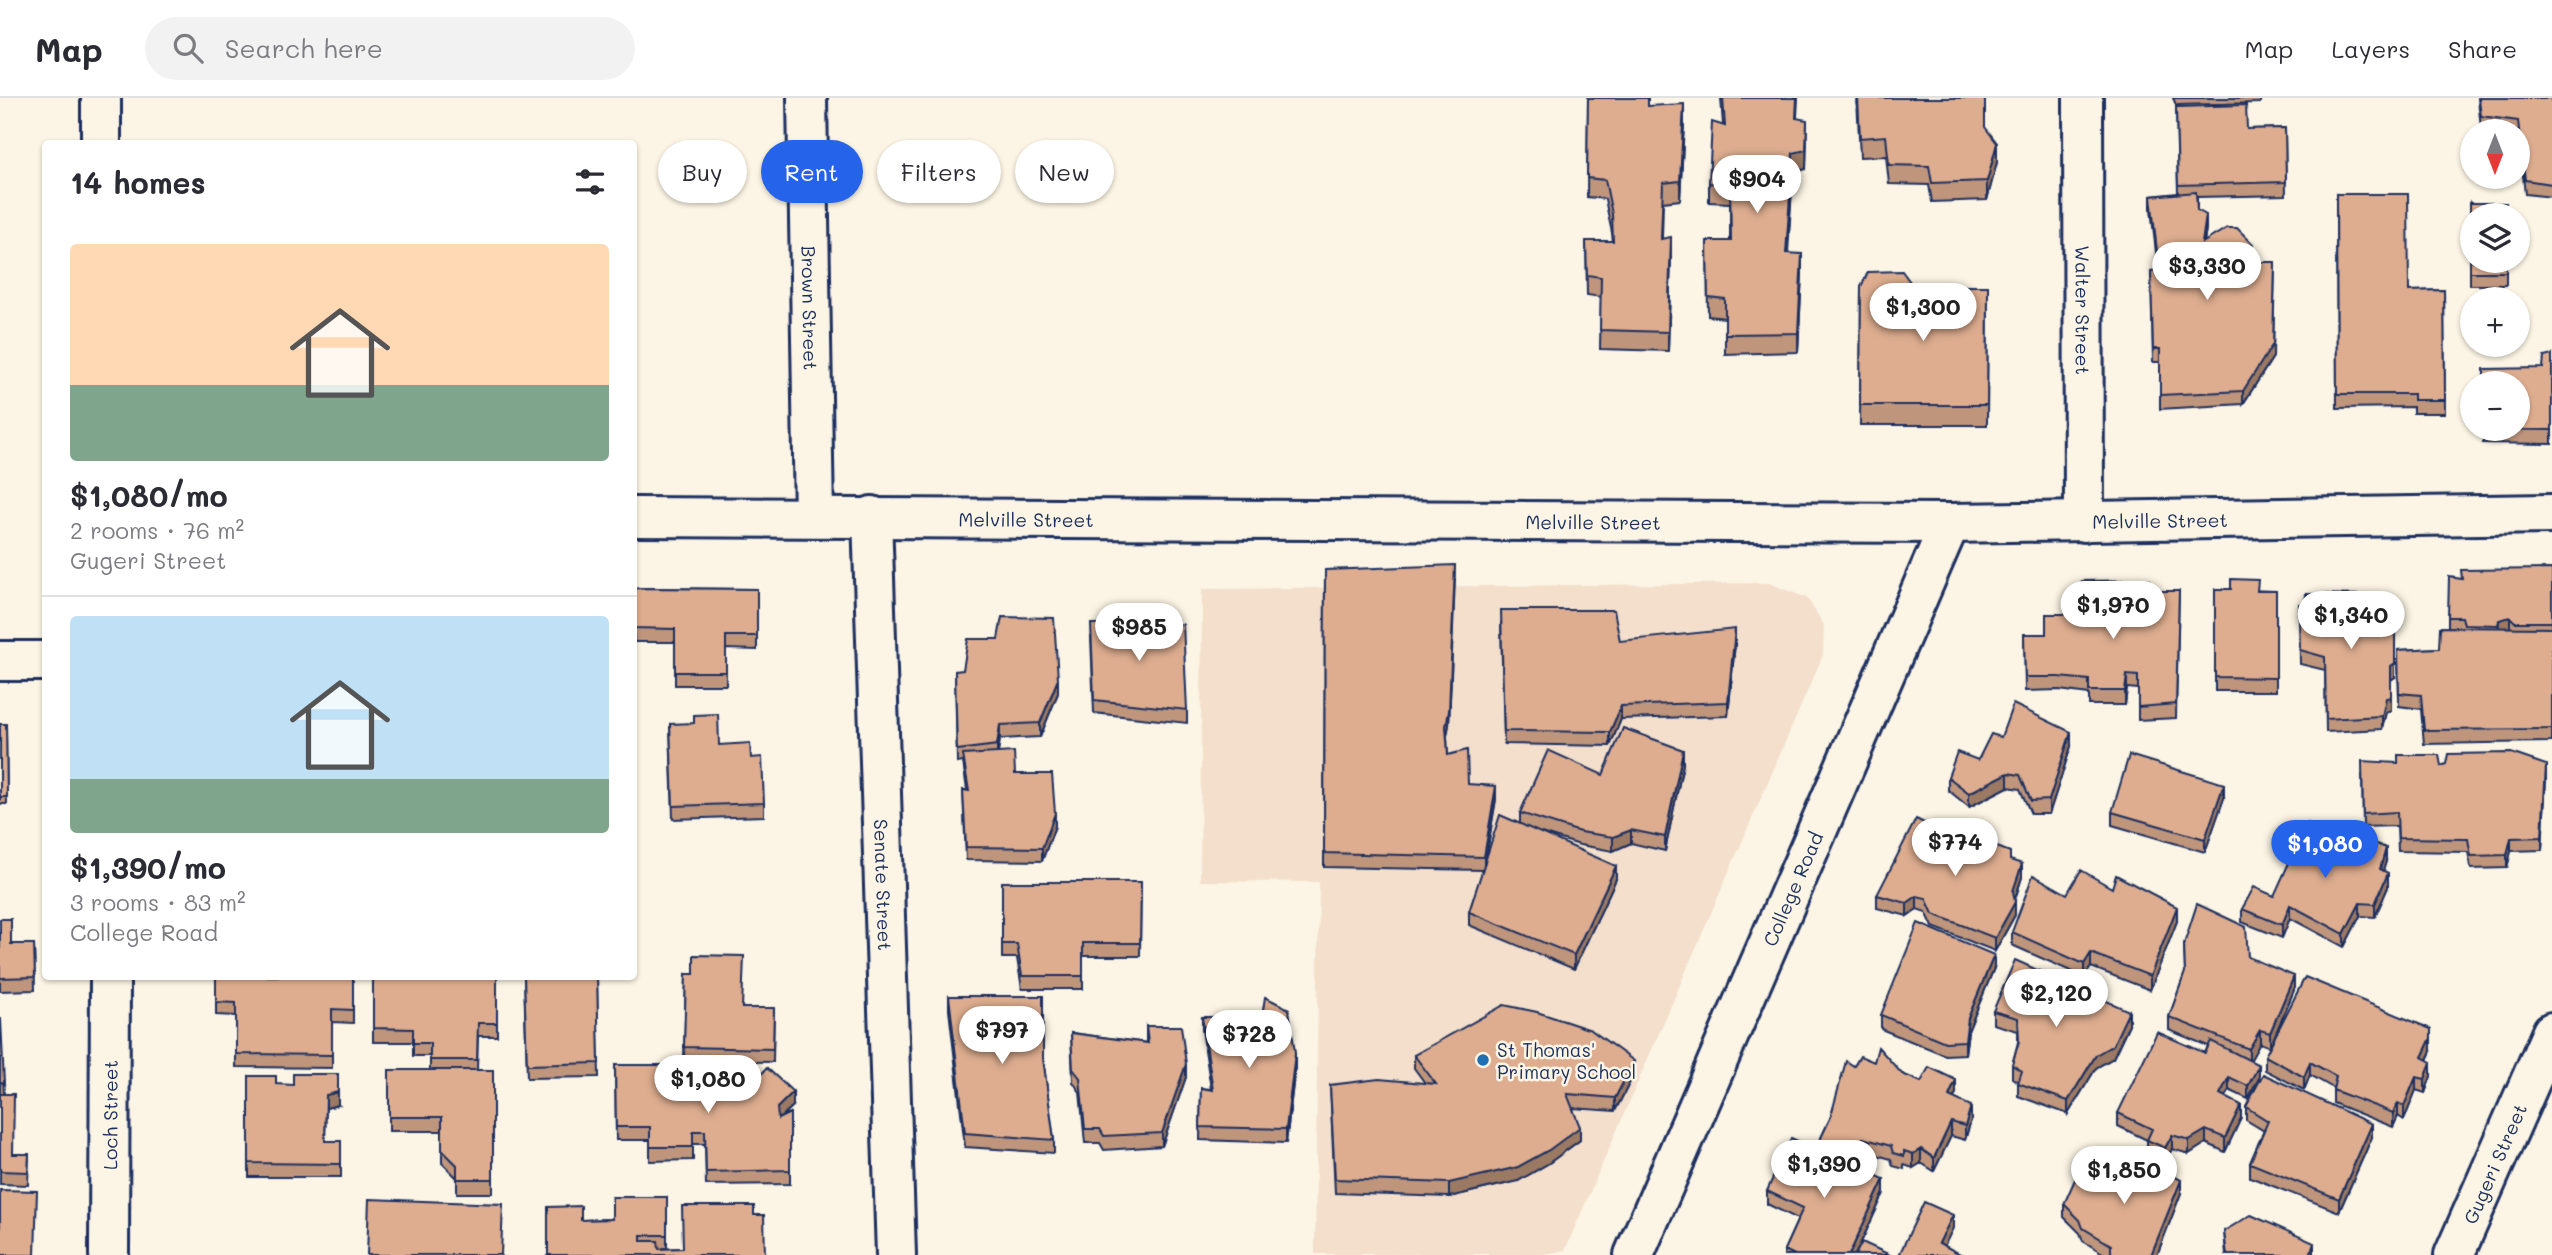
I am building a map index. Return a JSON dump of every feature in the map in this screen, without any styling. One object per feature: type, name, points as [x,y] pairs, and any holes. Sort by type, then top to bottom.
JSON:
[{"type":"street","points":[[100,140],[101,98]]},
{"type":"street","name":"Brown Street","points":[[807,98],[814,517]]},
{"type":"street","name":"Walter Street","points":[[2083,98],[2084,522]]},
{"type":"street","name":"Melville Street","points":[[637,517],[1950,523],[2552,514]]},
{"type":"street","name":"Senate Street","points":[[872,516],[896,1255]]},
{"type":"street","name":"College Road","points":[[1634,1255],[1950,523]]},
{"type":"street","points":[[0,661],[42,661]]},
{"type":"street","name":"Loch Street","points":[[109,1255],[110,980]]},
{"type":"street","name":"Gugeri Street","points":[[2454,1255],[2552,1032]]},
{"type":"shaded area","name":"St Thomas' Primary School","points":[[1769,583],[1807,598],[1824,625],[1823,655],[1565,1250],[1545,1254],[1315,1254],[1319,882],[1200,881],[1202,589]]},
{"type":"building","points":[[1588,98],[1648,98],[1648,106],[1684,104],[1680,181],[1663,183],[1661,239],[1671,237],[1668,332],[1600,330],[1601,277],[1587,275],[1586,241],[1613,241],[1612,214],[1605,180],[1587,178]]},
{"type":"building","points":[[1723,98],[1797,98],[1796,118],[1807,120],[1806,150],[1793,153],[1786,253],[1802,254],[1798,333],[1725,334],[1725,299],[1708,297],[1707,241],[1731,241],[1730,184],[1709,183],[1712,122],[1725,126]]},
{"type":"building","points":[[1858,98],[1985,98],[1985,127],[1997,143],[1987,181],[1932,183],[1929,166],[1889,165],[1886,136],[1860,138]]},
{"type":"building","points":[[2479,98],[2552,98],[2552,184],[2530,181],[2530,119],[2481,116]]},
{"type":"building","points":[[2246,105],[2247,129],[2285,128],[2286,182],[2178,185],[2176,107]]},
{"type":"building","points":[[2196,192],[2197,210],[2206,215],[2202,243],[2227,228],[2237,228],[2253,244],[2250,253],[2255,262],[2275,262],[2273,344],[2243,391],[2160,395],[2160,349],[2153,349],[2151,271],[2159,270],[2151,196]]},
{"type":"building","points":[[2336,194],[2408,194],[2409,291],[2444,290],[2445,400],[2413,400],[2413,394],[2337,394]]},
{"type":"building","points":[[1902,271],[1913,286],[1988,286],[1987,405],[1860,405],[1861,287],[1868,272]]},
{"type":"building","points":[[2552,355],[2552,430],[2530,430],[2530,371],[2484,369],[2543,368],[2544,357]]},
{"type":"building","points":[[1455,565],[1449,711],[1446,726],[1448,755],[1467,750],[1468,784],[1496,786],[1484,857],[1324,853],[1325,570]]},
{"type":"building","points":[[2552,569],[2552,622],[2515,622],[2510,617],[2499,620],[2498,625],[2464,624],[2462,617],[2448,617],[2449,577],[2462,579],[2461,570]]},
{"type":"building","points":[[2231,579],[2258,580],[2257,591],[2276,591],[2276,678],[2215,677],[2215,589],[2231,589]]},
{"type":"building","points":[[2150,580],[2151,591],[2179,591],[2176,704],[2138,707],[2138,676],[2127,675],[2125,691],[2089,691],[2089,680],[2025,677],[2024,634],[2046,634],[2046,614],[2065,614],[2080,595],[2082,581]]},
{"type":"building","points":[[637,588],[757,589],[757,636],[726,636],[726,672],[675,672],[675,629],[637,628]]},
{"type":"building","points":[[2306,594],[2362,595],[2361,603],[2395,602],[2395,663],[2391,666],[2391,697],[2386,698],[2382,716],[2326,719],[2325,657],[2300,650],[2299,604],[2305,604]]},
{"type":"building","points":[[1501,610],[1614,610],[1620,641],[1735,629],[1728,702],[1621,706],[1610,732],[1504,731]]},
{"type":"building","points":[[1157,616],[1157,627],[1183,624],[1187,710],[1094,700],[1091,624],[1111,624],[1111,618]]},
{"type":"building","points":[[1002,617],[1054,618],[1058,679],[1040,723],[1000,725],[997,745],[957,750],[955,671],[963,670],[968,639],[998,639]]},
{"type":"building","points":[[2440,627],[2552,628],[2552,729],[2424,730],[2421,695],[2399,693],[2398,650],[2439,648]]},
{"type":"building","points":[[2013,704],[2071,732],[2049,800],[2031,801],[2020,775],[2008,773],[1969,793],[1948,777],[1957,752],[1978,760],[1991,734],[2001,737]]},
{"type":"building","points":[[718,714],[719,745],[750,743],[751,758],[762,757],[764,803],[673,806],[670,724],[694,723],[694,715]]},
{"type":"building","points":[[0,724],[6,724],[7,797],[0,797]]},
{"type":"building","points":[[1623,728],[1683,750],[1665,837],[1631,830],[1613,837],[1580,832],[1520,813],[1548,750],[1603,775]]},
{"type":"building","points":[[1014,752],[1015,774],[1052,774],[1055,813],[1042,848],[966,847],[963,790],[969,791],[963,755]]},
{"type":"building","points":[[2511,753],[2546,765],[2542,837],[2511,838],[2507,855],[2471,856],[2468,839],[2398,838],[2397,812],[2363,814],[2362,761],[2398,763],[2398,755],[2439,755],[2441,766],[2446,764],[2448,754]]},
{"type":"building","points":[[2129,755],[2224,784],[2205,839],[2112,812]]},
{"type":"building","points":[[1500,815],[1616,866],[1574,955],[1469,912]]},
{"type":"building","points":[[1916,819],[1965,843],[1969,836],[2010,852],[2010,860],[2022,864],[2013,891],[2015,902],[1995,938],[1933,914],[1926,898],[1917,896],[1907,903],[1877,895]]},
{"type":"building","points":[[2307,823],[2353,845],[2356,835],[2386,848],[2380,869],[2388,873],[2375,904],[2360,903],[2344,934],[2290,905],[2282,925],[2242,909],[2254,887],[2274,896]]},
{"type":"building","points":[[2081,870],[2112,888],[2116,875],[2177,907],[2150,976],[2091,953],[2084,964],[2012,932],[2033,875],[2067,894]]},
{"type":"building","points":[[1002,882],[1141,882],[1140,943],[1083,943],[1083,976],[1022,976],[1017,944],[1002,944]]},
{"type":"building","points":[[2197,904],[2246,927],[2248,957],[2294,976],[2270,1033],[2260,1030],[2249,1049],[2169,1017],[2185,972],[2184,944]]},
{"type":"building","points":[[0,919],[11,919],[11,944],[34,944],[35,977],[0,978]]},
{"type":"building","points":[[1918,923],[1994,955],[1968,1018],[1965,1041],[1945,1042],[1881,1015]]},
{"type":"building","points":[[694,955],[744,956],[742,1008],[774,1008],[773,1049],[684,1047],[686,974],[694,974]]},
{"type":"building","points":[[2015,960],[2129,1011],[2113,1045],[2096,1055],[2068,1101],[2018,1083],[2022,1071],[2012,1065],[2019,1041],[2018,1018],[1993,1011]]},
{"type":"building","points":[[2305,977],[2431,1029],[2431,1038],[2422,1057],[2431,1062],[2425,1079],[2416,1077],[2404,1106],[2398,1103],[2393,1113],[2333,1090],[2336,1076],[2310,1062],[2304,1077],[2265,1056]]},
{"type":"building","points":[[216,980],[353,980],[353,1010],[332,1009],[332,1055],[236,1054],[236,1003],[216,1002]]},
{"type":"building","points":[[373,980],[497,980],[497,1023],[478,1023],[477,1060],[430,1060],[430,1043],[413,1043],[413,1029],[373,1028]]},
{"type":"building","points":[[524,980],[597,980],[599,1063],[527,1065]]},
{"type":"building","points":[[949,996],[1043,996],[1043,1058],[1054,1140],[965,1133]]},
{"type":"building","points":[[1265,997],[1289,1009],[1295,1053],[1286,1129],[1200,1127],[1201,1088],[1213,1090],[1202,1017],[1262,1017]]},
{"type":"building","points":[[1504,1005],[1537,1012],[1591,1030],[1634,1061],[1615,1098],[1567,1094],[1580,1127],[1549,1150],[1518,1167],[1449,1183],[1335,1179],[1330,1085],[1379,1079],[1436,1084],[1414,1055]]},
{"type":"building","points":[[1,1019],[4,1084],[0,1081]]},
{"type":"building","points":[[1146,1026],[1181,1026],[1186,1064],[1162,1133],[1104,1136],[1100,1129],[1085,1129],[1080,1078],[1073,1069],[1071,1033],[1148,1043]]},
{"type":"building","points":[[2157,1032],[2205,1053],[2211,1041],[2259,1065],[2248,1086],[2229,1077],[2220,1094],[2241,1105],[2225,1138],[2206,1130],[2189,1140],[2172,1135],[2165,1148],[2147,1140],[2152,1129],[2118,1113]]},
{"type":"building","points":[[1878,1047],[1902,1074],[1921,1082],[1929,1067],[1956,1080],[1949,1096],[1971,1106],[1965,1126],[1951,1122],[1934,1158],[1921,1149],[1913,1154],[1904,1151],[1904,1156],[1893,1153],[1891,1146],[1863,1138],[1854,1154],[1820,1140],[1830,1119],[1846,1061],[1854,1066],[1860,1056],[1874,1062]]},
{"type":"building","points":[[615,1065],[690,1065],[690,1074],[722,1074],[722,1083],[753,1083],[767,1068],[793,1092],[777,1108],[778,1119],[790,1113],[790,1170],[706,1172],[705,1131],[693,1131],[693,1147],[650,1147],[650,1127],[616,1127]]},
{"type":"building","points":[[389,1070],[493,1070],[493,1179],[457,1179],[457,1165],[442,1150],[442,1117],[389,1117]]},
{"type":"building","points":[[293,1074],[338,1074],[338,1092],[326,1095],[325,1141],[341,1141],[341,1164],[249,1163],[249,1076],[276,1076],[276,1084],[293,1085]]},
{"type":"building","points":[[2263,1074],[2372,1124],[2339,1199],[2250,1163],[2268,1121],[2246,1107]]},
{"type":"building","points":[[0,1094],[14,1094],[13,1154],[29,1154],[28,1172],[0,1171]]},
{"type":"building","points":[[1791,1138],[1884,1179],[1849,1255],[1795,1255],[1784,1250],[1803,1208],[1767,1191]]},
{"type":"building","points":[[2147,1162],[2181,1180],[2151,1255],[2111,1255],[2111,1245],[2083,1228],[2080,1220],[2064,1204],[2081,1166],[2113,1172],[2125,1166],[2137,1171]]},
{"type":"building","points":[[0,1190],[37,1191],[35,1255],[0,1255]]},
{"type":"building","points":[[612,1197],[667,1197],[667,1235],[641,1235],[641,1241],[658,1241],[659,1249],[683,1248],[682,1206],[754,1206],[754,1215],[764,1215],[765,1255],[548,1255],[548,1207],[581,1206],[581,1220],[612,1219]]},
{"type":"building","points":[[369,1199],[503,1204],[501,1255],[367,1255]]},
{"type":"building","points":[[1924,1202],[1953,1215],[1939,1243],[1962,1255],[1899,1255]]},
{"type":"building","points":[[2251,1215],[2314,1243],[2310,1255],[2227,1255],[2224,1231]]},
{"type":"building","points":[[1862,1242],[1890,1255],[1855,1255]]},
{"type":"place","name":"St Thomas' Primary School","points":[[1483,1060]]}]
